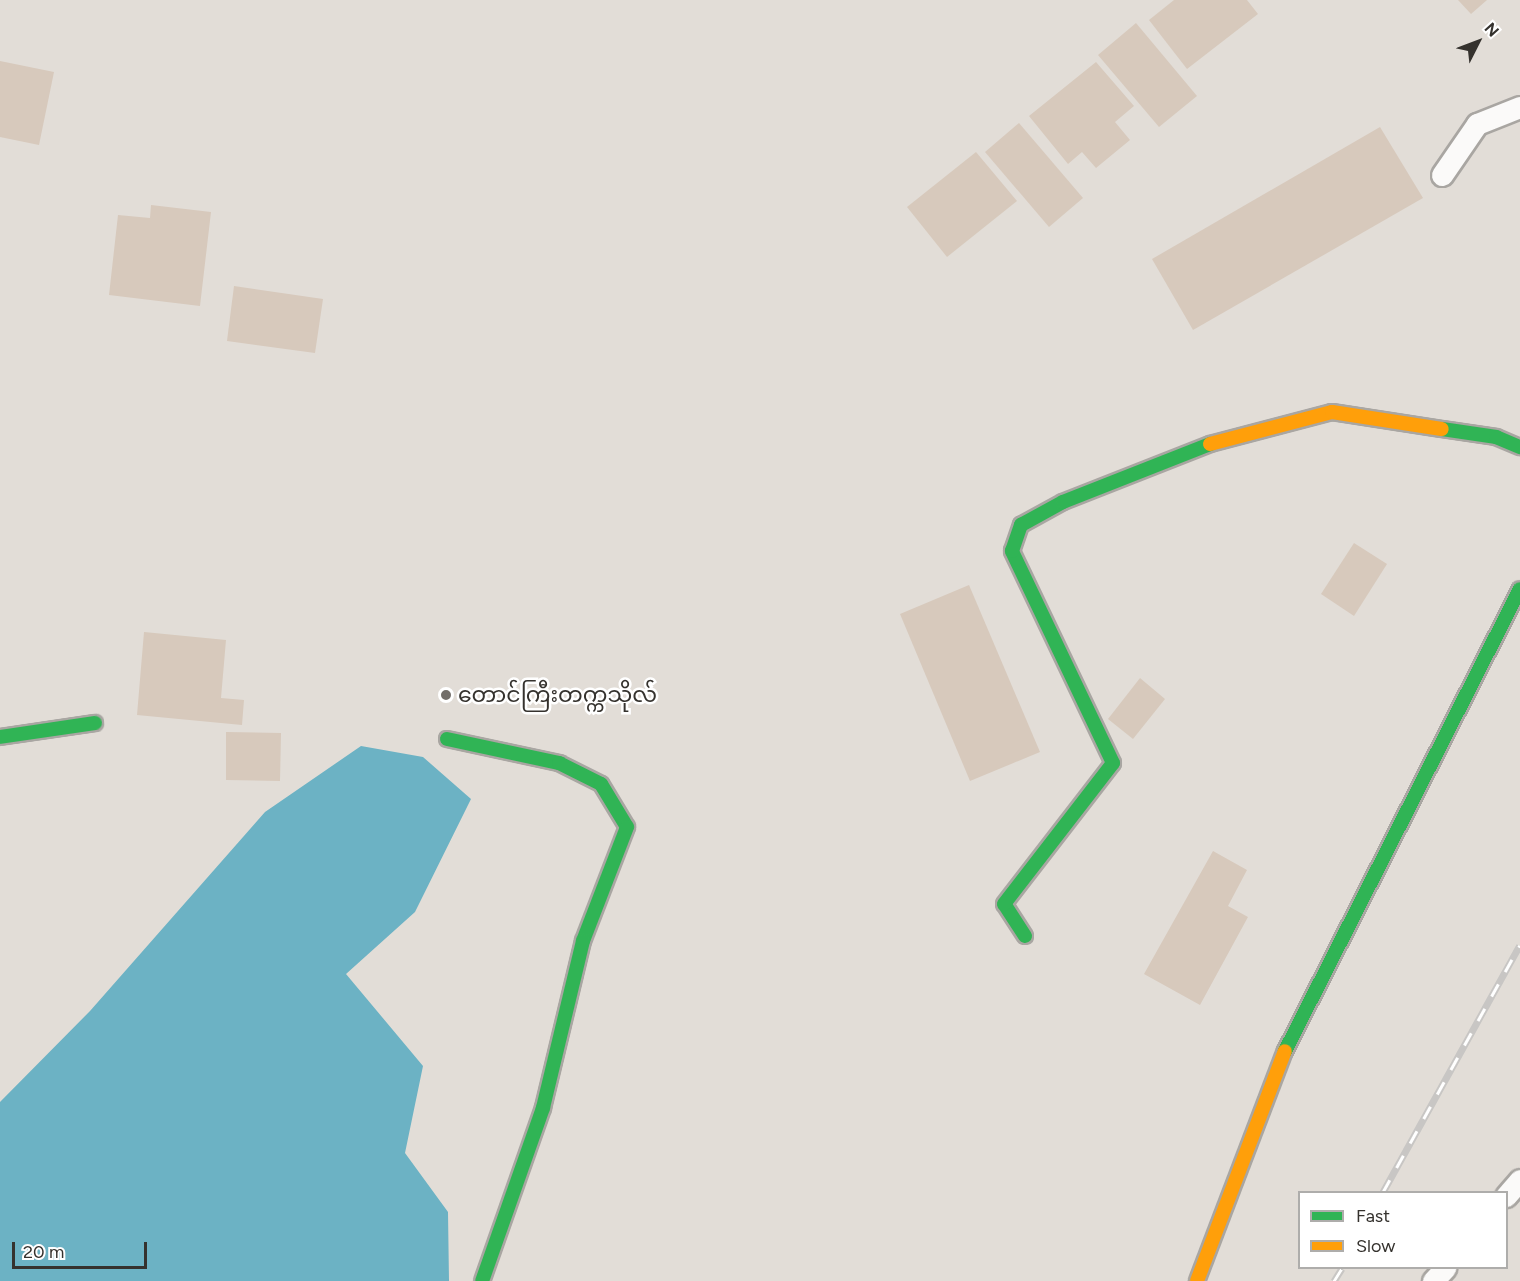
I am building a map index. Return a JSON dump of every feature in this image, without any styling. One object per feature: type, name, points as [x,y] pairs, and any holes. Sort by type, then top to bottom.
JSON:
[{"type":"street","points":[[1025,936],[1004,904],[1113,763],[1012,551],[1021,525],[1063,502],[1216,442],[1332,412],[1496,436],[1520,447]]},
{"type":"street","points":[[1197,1281],[1292,1034],[1520,589]]},
{"type":"street","points":[[0,737],[95,723]]},
{"type":"street","points":[[447,740],[559,763],[601,784],[627,827],[582,941],[543,1108],[482,1281]]},
{"type":"lane","points":[[1442,175],[1478,124],[1520,107]]},
{"type":"lane","points":[[1508,1194],[1520,1180]]},
{"type":"lane","points":[[1433,1281],[1444,1269]]},
{"type":"water","points":[[361,746],[423,757],[471,799],[415,912],[346,974],[423,1066],[405,1153],[448,1212],[449,1281],[0,1281],[0,1102],[90,1011],[265,812]]},
{"type":"building","points":[[1174,0],[1247,0],[1258,14],[1187,69],[1149,20]]},
{"type":"building","points":[[1458,0],[1487,0],[1471,14]]},
{"type":"building","points":[[1136,23],[1197,96],[1159,127],[1098,55]]},
{"type":"building","points":[[0,61],[54,72],[39,145],[0,137]]},
{"type":"building","points":[[1096,62],[1134,106],[1115,122],[1130,140],[1096,168],[1082,152],[1068,164],[1029,116]]},
{"type":"building","points":[[1019,123],[1083,198],[1049,227],[985,152]]},
{"type":"building","points":[[1380,127],[1423,198],[1193,330],[1152,259]]},
{"type":"building","points":[[976,152],[1017,201],[947,257],[907,207]]},
{"type":"building","points":[[151,205],[211,212],[200,306],[109,295],[118,215],[150,218]]},
{"type":"building","points":[[234,286],[323,299],[315,353],[227,341]]},
{"type":"building","points":[[1354,543],[1387,564],[1354,616],[1321,594]]},
{"type":"building","points":[[969,585],[1040,752],[970,781],[900,614]]},
{"type":"building","points":[[144,632],[226,640],[221,698],[244,700],[242,725],[137,715]]},
{"type":"building","points":[[1140,678],[1165,699],[1133,739],[1108,719]]},
{"type":"building","points":[[226,732],[281,733],[280,781],[226,780]]},
{"type":"building","points":[[1213,851],[1247,870],[1228,906],[1248,917],[1200,1005],[1144,974]]},
{"type":"railway","points":[[1384,1191],[1520,945]]},
{"type":"railway","points":[[1334,1281],[1341,1269]]},
{"type":"traffic: fast","points":[[1442,429],[1496,437],[1520,447]]},
{"type":"traffic: fast","points":[[1025,936],[1004,904],[1113,763],[1012,551],[1021,525],[1063,502],[1210,444]]},
{"type":"traffic: fast","points":[[1285,1051],[1520,589]]},
{"type":"traffic: fast","points":[[0,737],[95,723]]},
{"type":"traffic: fast","points":[[447,739],[559,763],[601,784],[627,827],[583,941],[543,1108],[482,1281]]},
{"type":"traffic: slow","points":[[1210,444],[1332,412],[1442,429]]},
{"type":"traffic: slow","points":[[1197,1281],[1285,1051]]},
{"type":"place","name":"တောင်ကြီးတက္ကသိုလ်","points":[[446,695]]}]
